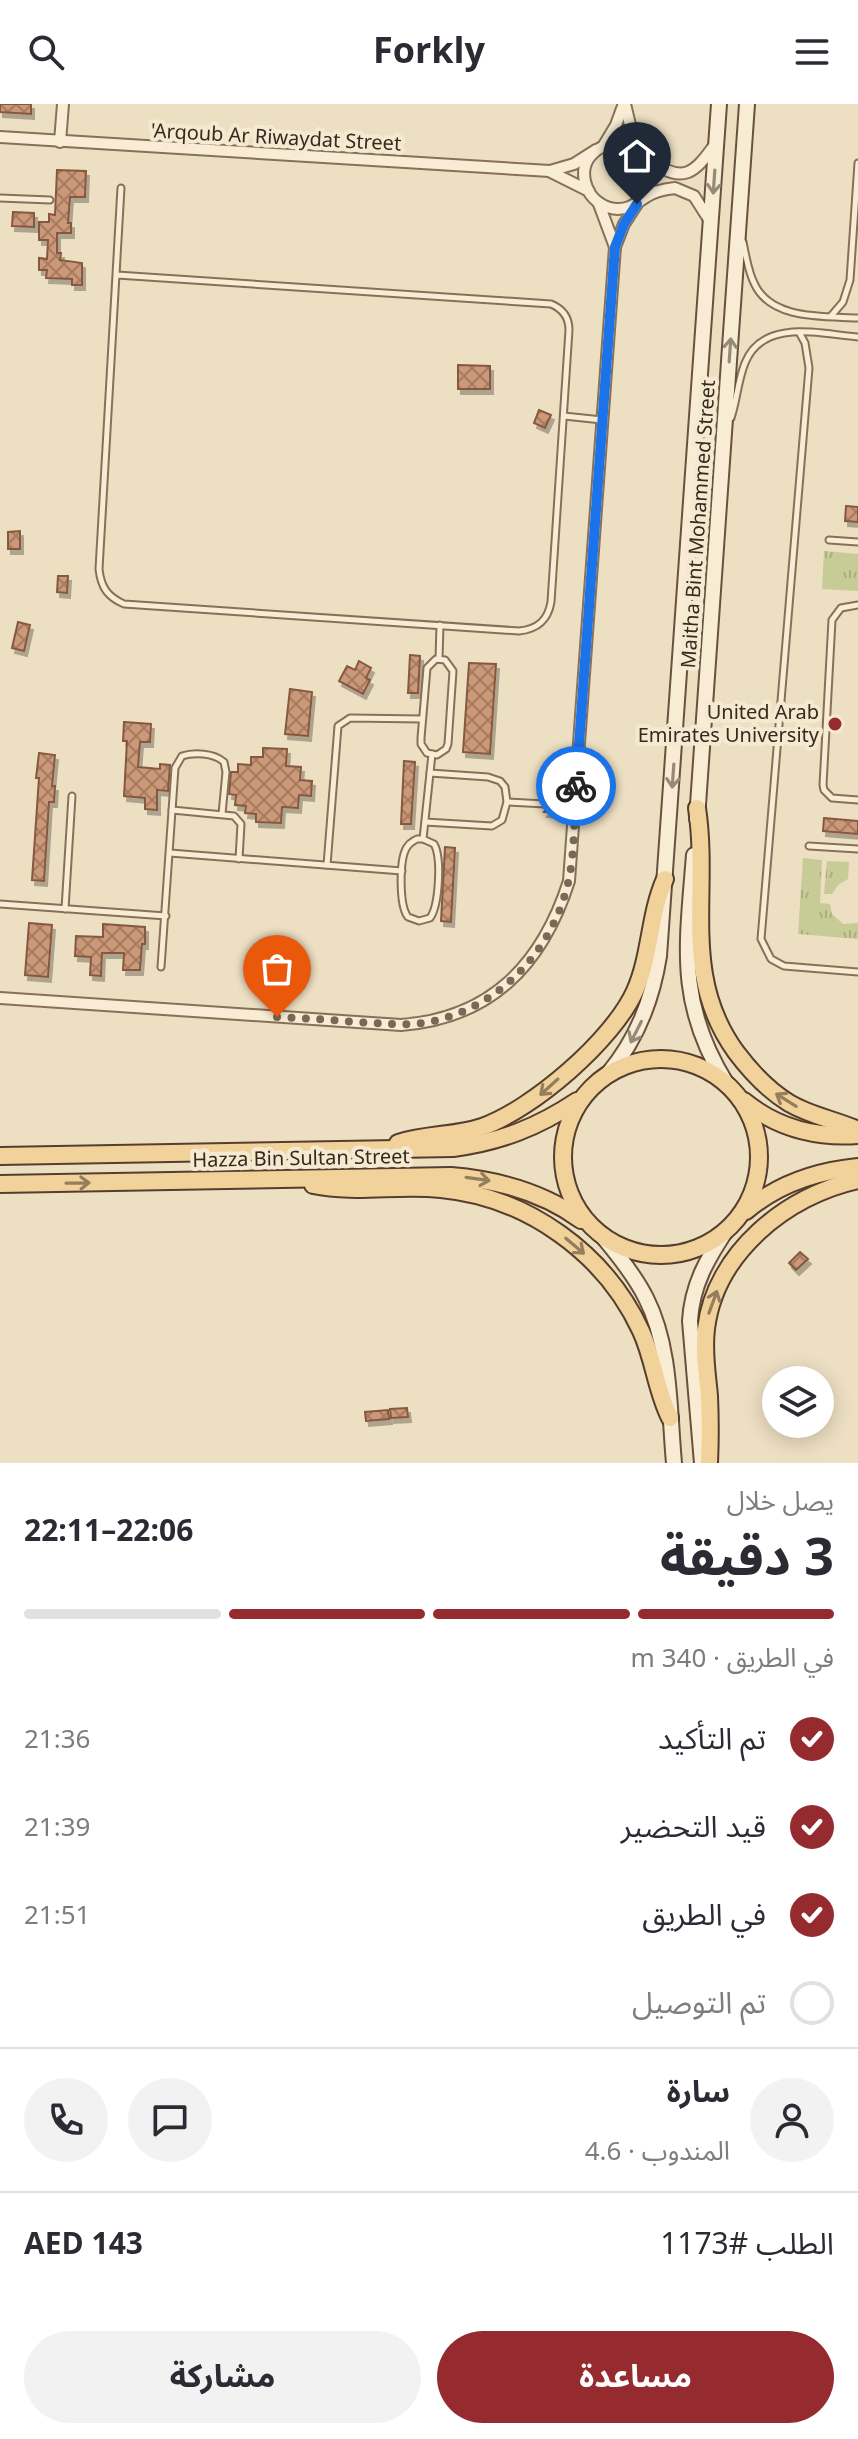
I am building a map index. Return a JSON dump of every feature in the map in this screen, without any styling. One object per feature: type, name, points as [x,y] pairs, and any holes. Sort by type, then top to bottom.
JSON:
[{"type":"main road","name":"Maitha Bint Mohammed Street","points":[[608,1074],[639,1028],[652,994],[659,956],[719,104]]},
{"type":"main road","name":"Maitha Bint Mohammed Street","points":[[731,1088],[700,1032],[687,958],[747,104]]},
{"type":"main road","points":[[697,808],[702,841],[700,954],[707,995],[721,1028],[747,1066],[773,1092],[805,1112],[858,1133]]},
{"type":"main road","points":[[378,1150],[420,1137],[457,1133],[502,1119],[542,1094],[602,1038],[615,1024],[635,991],[665,879]]},
{"type":"main road","points":[[674,1463],[663,1351],[654,1317],[636,1281],[572,1198],[567,1187],[563,1164],[564,1141],[582,1098],[608,1074],[631,1063],[656,1059],[681,1061],[705,1069],[753,1108],[792,1128],[835,1137],[858,1133]]},
{"type":"main road","points":[[702,1463],[691,1302],[706,1261],[752,1194],[758,1168],[758,1141],[750,1115],[731,1088]]},
{"type":"main road","name":"Hazza Bin Sultan Street","points":[[0,1156],[453,1148],[492,1141],[530,1129],[582,1098]]},
{"type":"main road","points":[[597,1232],[627,1250],[653,1255],[680,1253],[705,1244],[755,1203],[793,1182],[835,1169],[858,1167]]},
{"type":"main road","name":"Hazza Bin Sultan Street","points":[[0,1184],[451,1176],[494,1181],[535,1195],[574,1214],[597,1232]]},
{"type":"main road","points":[[289,1178],[343,1190],[431,1188],[470,1193],[506,1204],[542,1222],[587,1256],[624,1300],[642,1334],[657,1388],[670,1418]]},
{"type":"main road","points":[[709,1463],[706,1332],[708,1315],[721,1280],[741,1251],[779,1214],[826,1189],[858,1180]]},
{"type":"street","points":[[60,142],[63,104]]},
{"type":"street","points":[[615,247],[598,202],[585,180],[586,169],[616,125],[624,104]]},
{"type":"street","points":[[0,998],[401,1025],[452,1016],[481,1003],[506,985],[533,957],[560,908],[569,881],[615,247],[624,224],[652,184],[647,157],[631,129],[624,104]]},
{"type":"street","name":"'Arqoub Ar Riwaydat Street","points":[[0,137],[550,171],[574,164],[600,148]]},
{"type":"street","points":[[600,148],[614,142],[625,142],[669,173],[687,173],[702,163],[717,141]]},
{"type":"street","name":"'Arqoub Ar Riwaydat Street","points":[[550,171],[589,191]]},
{"type":"street","points":[[598,202],[618,209],[675,188],[685,190],[700,203],[711,222]]},
{"type":"lane","points":[[830,316],[843,302],[850,280],[858,163]]},
{"type":"lane","points":[[117,275],[551,304],[563,311],[569,323],[564,416],[551,602],[545,620],[538,626],[519,631],[124,604],[105,591],[99,569],[121,188]]},
{"type":"lane","points":[[0,198],[50,200]]},
{"type":"lane","points":[[739,221],[751,274],[765,299],[786,311],[858,318]]},
{"type":"lane","points":[[724,438],[744,367],[750,353],[760,342],[774,334],[799,332],[858,337]]},
{"type":"lane","points":[[799,332],[805,343],[809,368],[761,939],[771,959],[784,966],[858,972]]},
{"type":"lane","points":[[564,416],[603,420]]},
{"type":"lane","points":[[829,540],[858,542]]},
{"type":"lane","points":[[858,605],[841,608],[832,620],[823,785],[832,798],[858,800]]},
{"type":"lane","points":[[439,659],[440,625]]},
{"type":"lane","points":[[439,659],[449,663],[453,671],[448,744],[442,753],[432,754],[427,753],[421,744],[422,719],[427,668],[432,661],[439,659]]},
{"type":"lane","points":[[327,865],[338,726],[350,718],[422,719]]},
{"type":"lane","points":[[423,839],[432,754]]},
{"type":"lane","points":[[161,967],[176,764],[182,756],[217,757],[224,762],[222,814]]},
{"type":"lane","points":[[425,822],[492,826],[502,820],[507,802],[505,787],[494,778],[430,773]]},
{"type":"lane","points":[[65,909],[72,796]]},
{"type":"lane","points":[[507,802],[545,804]]},
{"type":"lane","points":[[556,805],[575,806]]},
{"type":"lane","points":[[172,810],[234,816],[241,824],[239,859]]},
{"type":"lane","points":[[417,839],[423,839],[434,844],[439,855],[436,908],[424,920],[413,920],[402,907],[402,871],[407,846],[417,839]]},
{"type":"lane","points":[[809,846],[858,849]]},
{"type":"lane","points":[[170,853],[402,871]]},
{"type":"lane","points":[[0,904],[166,916]]},
{"type":"green space","points":[[824,551],[858,554],[858,591],[822,589]]},
{"type":"green space","points":[[803,858],[822,860],[820,903],[830,904],[832,914],[843,924],[858,923],[858,939],[798,934]]},
{"type":"green space","points":[[827,861],[849,862],[848,879],[838,885],[832,894],[824,894]]},
{"type":"building","points":[[0,104],[31,104],[31,114],[0,112]]},
{"type":"building","points":[[57,170],[86,171],[85,197],[70,197],[68,223],[71,223],[71,233],[57,233],[60,260],[82,263],[82,285],[72,285],[72,279],[46,278],[47,270],[39,270],[39,258],[47,259],[48,240],[39,240],[39,222],[49,222],[49,214],[55,215]]},
{"type":"building","points":[[13,212],[34,213],[34,227],[12,226]]},
{"type":"building","points":[[458,365],[490,366],[490,389],[458,389]]},
{"type":"building","points":[[539,410],[551,415],[545,428],[534,423]]},
{"type":"building","points":[[846,506],[858,507],[858,522],[845,521]]},
{"type":"building","points":[[20,531],[20,549],[8,549],[8,532]]},
{"type":"building","points":[[58,576],[68,576],[67,593],[57,592]]},
{"type":"building","points":[[18,622],[30,625],[24,651],[12,648]]},
{"type":"building","points":[[410,655],[420,656],[418,693],[408,693]]},
{"type":"building","points":[[359,661],[371,668],[366,678],[370,680],[363,694],[339,681],[347,666],[355,670]]},
{"type":"building","points":[[469,663],[496,664],[490,754],[463,752]]},
{"type":"building","points":[[290,689],[312,692],[308,736],[285,734]]},
{"type":"building","points":[[124,722],[151,724],[150,742],[140,742],[138,767],[160,769],[160,764],[170,765],[168,791],[157,790],[157,810],[145,809],[145,798],[124,796],[127,741],[123,741]]},
{"type":"building","points":[[263,748],[287,749],[286,766],[301,767],[300,780],[312,781],[311,796],[299,795],[298,808],[282,807],[281,823],[256,822],[256,814],[245,813],[246,806],[235,805],[236,795],[229,794],[231,772],[238,772],[238,764],[251,765],[251,757],[263,757]]},
{"type":"building","points":[[39,753],[55,755],[54,802],[49,802],[44,881],[32,880]]},
{"type":"building","points":[[404,761],[415,762],[411,824],[401,824]]},
{"type":"building","points":[[545,790],[557,790],[557,800],[552,801],[551,805],[556,813],[544,812],[550,804],[545,798]]},
{"type":"building","points":[[824,818],[858,821],[858,834],[823,831]]},
{"type":"building","points":[[445,847],[455,848],[451,922],[441,921]]},
{"type":"building","points":[[29,923],[52,925],[48,977],[25,975]]},
{"type":"building","points":[[103,924],[145,927],[140,970],[123,970],[124,953],[102,953],[101,976],[90,975],[91,957],[75,956],[76,936],[103,937]]},
{"type":"building","points":[[800,1252],[808,1259],[796,1270],[789,1263]]},
{"type":"building","points":[[407,1408],[408,1417],[391,1418],[390,1409]]},
{"type":"building","points":[[388,1410],[389,1419],[366,1421],[365,1412]]},
{"type":"way so far","points":[[277,1017],[401,1025],[422,1023],[462,1013],[498,992],[533,957],[560,908],[569,881],[576,786]]},
{"type":"place","name":"United Arab Emirates University","points":[[835,724]]},
{"type":"route","points":[[576,786],[615,247],[624,224],[637,204]]}]
